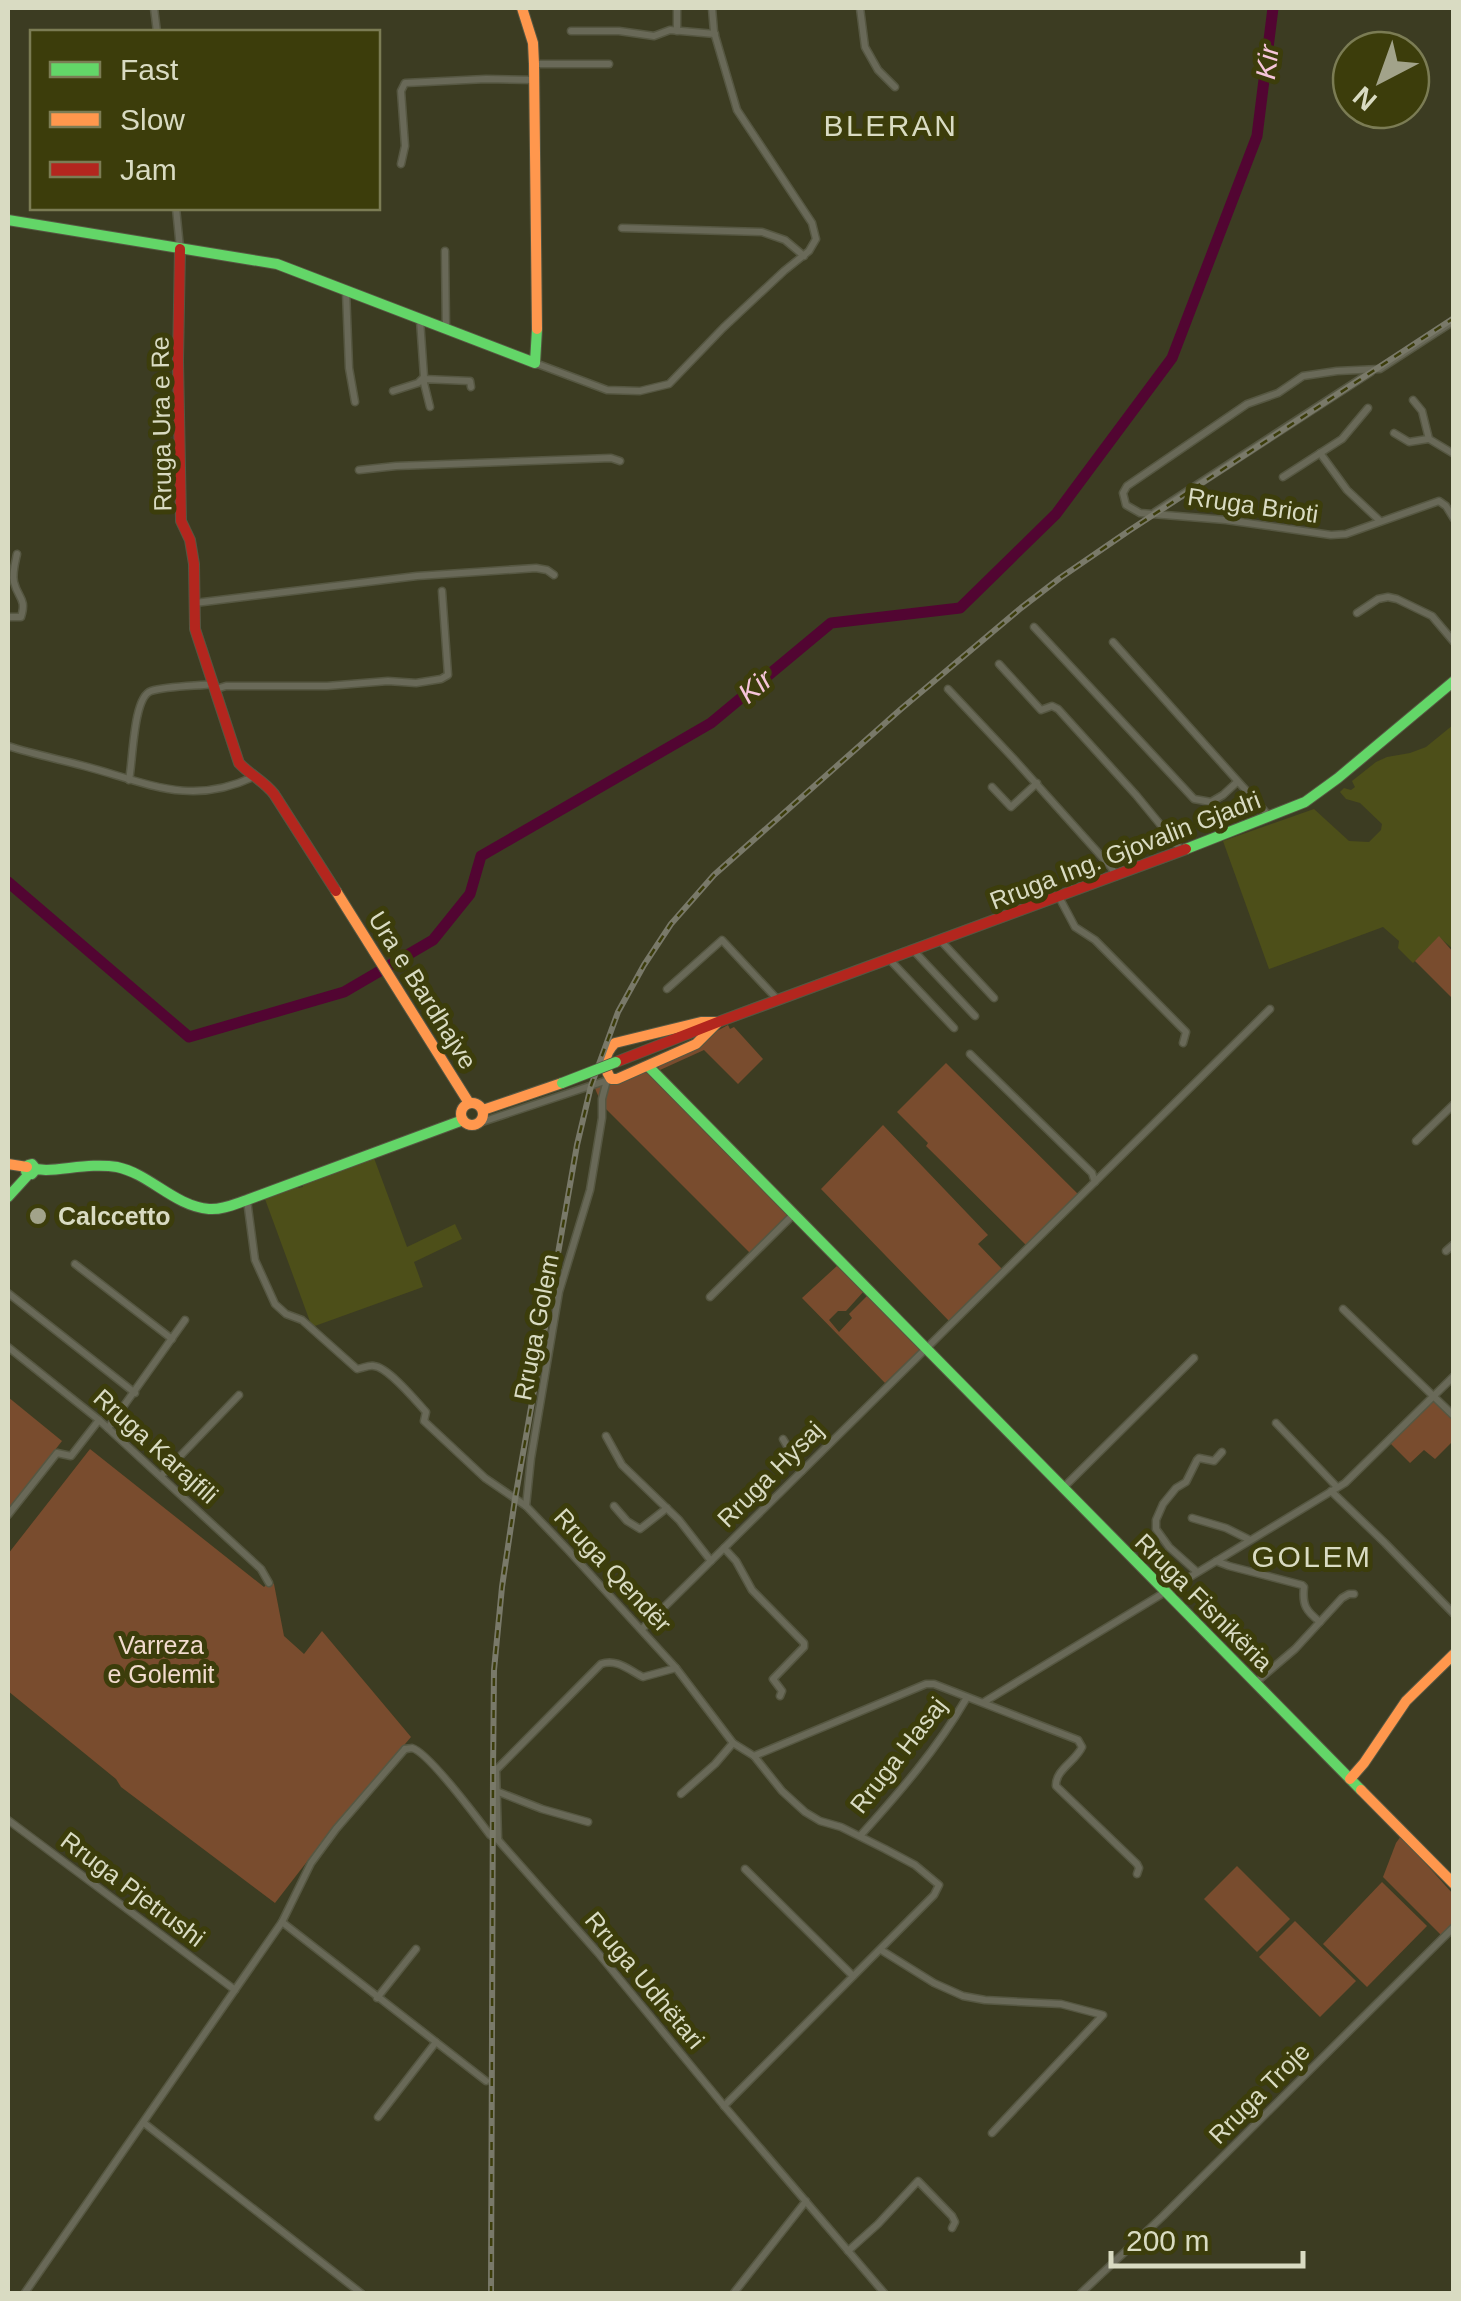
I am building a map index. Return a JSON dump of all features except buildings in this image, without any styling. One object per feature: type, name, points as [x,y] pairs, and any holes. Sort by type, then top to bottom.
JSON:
[{"type":"street","points":[[522,8],[533,43],[534,64],[535,362]]},
{"type":"street","points":[[676,8],[678,30]]},
{"type":"street","points":[[8,220],[276,264],[607,390],[640,391],[669,384],[784,270],[804,256],[816,239],[815,230],[737,110],[715,34],[712,8]]},
{"type":"street","points":[[860,8],[865,47],[878,70],[895,87]]},
{"type":"street","points":[[571,31],[654,36],[670,30],[715,34]]},
{"type":"street","points":[[534,64],[609,64]]},
{"type":"street","points":[[401,164],[404,83],[534,80]]},
{"type":"street","points":[[176,210],[180,249]]},
{"type":"street","points":[[622,228],[762,232],[785,240],[804,256]]},
{"type":"street","name":"Rruga Ura e Re","points":[[180,249],[181,520],[190,540],[196,591],[195,628],[239,763],[274,794],[349,911]]},
{"type":"street","points":[[445,251],[446,329]]},
{"type":"street","points":[[346,292],[349,368],[355,402]]},
{"type":"street","points":[[420,320],[423,379],[430,406]]},
{"type":"street","points":[[1154,512],[1454,322]]},
{"type":"street","name":"Rruga Brioti","points":[[1372,371],[1302,376],[1278,393],[1247,404],[1127,486],[1126,505],[1140,513],[1331,536],[1439,502],[1454,519]]},
{"type":"street","points":[[393,392],[423,379],[470,381],[470,387]]},
{"type":"street","points":[[1413,400],[1422,411],[1429,439]]},
{"type":"street","name":"Rruga Brioti","points":[[1283,477],[1342,438],[1368,408]]},
{"type":"street","points":[[1394,433],[1409,442],[1429,439],[1454,454]]},
{"type":"street","name":"Rruga Brioti","points":[[1320,453],[1348,490],[1380,521]]},
{"type":"street","points":[[359,470],[584,458],[620,460]]},
{"type":"street","points":[[8,618],[21,618],[24,608],[12,580],[17,554]]},
{"type":"street","points":[[194,603],[417,576],[536,568],[554,576]]},
{"type":"street","points":[[129,780],[138,711],[142,697],[152,691],[216,686],[416,683],[448,675],[442,591]]},
{"type":"street","points":[[1357,613],[1388,596],[1432,616],[1454,642]]},
{"type":"street","points":[[1034,627],[1194,799],[1210,802],[1237,782]]},
{"type":"street","points":[[1113,642],[1269,817]]},
{"type":"street","points":[[999,664],[1042,710],[1058,708],[1182,851]]},
{"type":"street","name":"Rruga Ing. Gjovalin Gjadri","points":[[483,1110],[1269,817],[1317,795],[1454,681]]},
{"type":"street","points":[[948,690],[1037,784],[1116,876]]},
{"type":"street","points":[[1442,691],[1454,696]]},
{"type":"street","points":[[8,746],[186,792],[232,785],[254,776]]},
{"type":"street","points":[[992,787],[1011,807],[1037,784]]},
{"type":"street","points":[[1058,896],[1079,931],[1098,943],[1186,1032],[1184,1042]]},
{"type":"street","name":"Ura e Bardhajve","points":[[349,911],[469,1103]]},
{"type":"street","points":[[668,989],[722,940],[778,1001]]},
{"type":"street","points":[[940,940],[994,998]]},
{"type":"street","points":[[913,950],[976,1016]]},
{"type":"street","points":[[889,959],[954,1028]]},
{"type":"street","points":[[926,1349],[1270,1009]]},
{"type":"street","points":[[609,1079],[605,1060],[615,1043],[701,1022],[718,1022]]},
{"type":"street","points":[[8,1164],[31,1170],[93,1166],[128,1170],[214,1209],[463,1120],[476,1124],[617,1079],[696,1044],[718,1022]]},
{"type":"street","points":[[970,1054],[1092,1173],[1095,1182]]},
{"type":"street","name":"Rruga Fisnikëria","points":[[648,1066],[1454,1884]]},
{"type":"street","name":"Rruga Golem","points":[[526,1506],[559,1292],[590,1190],[602,1099],[609,1079]]},
{"type":"street","points":[[591,1086],[602,1099]]},
{"type":"street","points":[[463,1120],[463,1108],[476,1103],[483,1110],[481,1121],[476,1124]]},
{"type":"street","points":[[1416,1141],[1453,1107]]},
{"type":"street","points":[[8,1196],[31,1170]]},
{"type":"street","name":"Rruga Qendër","points":[[247,1200],[255,1260],[280,1310],[302,1320],[357,1368],[381,1368],[426,1412],[424,1421],[450,1447],[485,1478],[526,1506],[642,1629],[733,1743],[754,1756],[782,1792],[820,1821],[860,1836],[915,1865],[938,1885],[934,1895],[881,1950],[724,2106]]},
{"type":"street","points":[[710,1297],[794,1214]]},
{"type":"street","points":[[1446,1251],[1454,1244]]},
{"type":"street","points":[[76,1264],[172,1339]]},
{"type":"street","points":[[8,1292],[135,1393]]},
{"type":"street","points":[[1344,1309],[1454,1416]]},
{"type":"street","points":[[108,1428],[185,1320]]},
{"type":"street","name":"Rruga Karajfili","points":[[8,1347],[108,1428],[262,1569],[269,1583]]},
{"type":"street","name":"Rruga Hysaj","points":[[642,1629],[926,1349]]},
{"type":"street","points":[[1063,1488],[1194,1358]]},
{"type":"street","points":[[984,1702],[1353,1477],[1454,1376]]},
{"type":"street","points":[[160,1476],[240,1395]]},
{"type":"street","points":[[8,1516],[57,1453],[71,1456],[99,1420]]},
{"type":"street","points":[[1276,1423],[1454,1614]]},
{"type":"street","points":[[606,1436],[622,1465],[667,1508],[711,1561]]},
{"type":"street","points":[[783,1439],[802,1472]]},
{"type":"street","points":[[1197,1572],[1163,1540],[1156,1530],[1156,1520],[1167,1498],[1186,1482],[1197,1460],[1214,1461],[1222,1452]]},
{"type":"street","points":[[614,1506],[640,1528],[667,1508]]},
{"type":"street","points":[[1192,1518],[1250,1540]]},
{"type":"street","points":[[724,1548],[752,1590],[804,1643],[773,1680],[782,1690],[780,1696]]},
{"type":"street","points":[[1216,1560],[1304,1587],[1303,1604],[1320,1622]]},
{"type":"street","points":[[1255,1683],[1283,1660],[1342,1598],[1354,1594]]},
{"type":"street","points":[[1350,1779],[1406,1701],[1454,1654]]},
{"type":"street","points":[[498,1840],[496,1770],[601,1664],[617,1662],[642,1677],[676,1668]]},
{"type":"street","points":[[754,1756],[934,1684],[1078,1740],[1082,1747],[1079,1754],[1057,1776],[1056,1786],[1137,1864],[1137,1874]]},
{"type":"street","name":"Rruga Hasaj","points":[[860,1836],[949,1728],[966,1698]]},
{"type":"street","points":[[681,1794],[733,1743]]},
{"type":"street","name":"Rruga Udhëtari","points":[[282,1922],[312,1863],[336,1829],[403,1748],[415,1749],[598,1953],[885,2294]]},
{"type":"street","points":[[496,1791],[588,1822]]},
{"type":"street","name":"Rruga Pjetrushi","points":[[8,1820],[234,1990]]},
{"type":"street","points":[[745,1868],[853,1976]]},
{"type":"street","points":[[24,2294],[282,1922],[486,2081]]},
{"type":"street","name":"Rruga Troje","points":[[1080,2294],[1453,1929]]},
{"type":"street","points":[[377,1998],[416,1949]]},
{"type":"street","points":[[881,1950],[963,1996],[1061,2004],[1103,2015],[992,2133]]},
{"type":"street","points":[[378,2117],[436,2042]]},
{"type":"street","points":[[144,2124],[362,2294]]},
{"type":"street","points":[[848,2250],[918,2181],[952,2216],[952,2228]]},
{"type":"street","points":[[732,2294],[806,2201]]},
{"type":"street","points":[[1092,2282],[1100,2294]]},
{"type":"shaded area","points":[[1453,725],[1453,949],[1439,937],[1413,963],[1398,948],[1399,941],[1383,927],[1269,969],[1223,841],[1314,809],[1349,841],[1369,842],[1382,824],[1360,803],[1346,799],[1340,792],[1355,787],[1352,781],[1376,762],[1426,747]]},
{"type":"shaded area","points":[[374,1158],[407,1247],[455,1224],[462,1239],[414,1262],[423,1287],[312,1327],[265,1199]]},
{"type":"green space","points":[[1439,936],[1453,952],[1453,999],[1415,961]]},
{"type":"green space","points":[[728,1025],[763,1059],[738,1084],[704,1050],[660,1070],[658,1067],[709,1039],[716,1030]]},
{"type":"green space","points":[[946,1063],[1078,1194],[1027,1246],[897,1112]]},
{"type":"green space","points":[[644,1071],[787,1213],[750,1253],[602,1105],[594,1086]]},
{"type":"green space","points":[[883,1125],[988,1235],[978,1244],[1002,1269],[950,1322],[821,1189]]},
{"type":"green space","points":[[838,1265],[864,1291],[846,1311],[838,1311],[829,1320],[839,1332],[852,1318],[849,1314],[868,1295],[920,1349],[885,1383],[802,1298]]},
{"type":"green space","points":[[8,1397],[62,1441],[8,1510]]},
{"type":"green space","points":[[1435,1400],[1453,1419],[1453,1441],[1435,1459],[1424,1450],[1410,1463],[1390,1443]]},
{"type":"green space","name":"Varreza e Golemit","points":[[90,1449],[264,1587],[270,1581],[274,1584],[284,1636],[304,1654],[322,1631],[411,1737],[275,1903],[121,1787],[8,1691],[8,1554]]},
{"type":"green space","points":[[1401,1836],[1453,1894],[1453,1923],[1441,1935],[1383,1877]]},
{"type":"green space","points":[[1237,1866],[1290,1919],[1257,1952],[1204,1899]]},
{"type":"green space","points":[[1382,1882],[1427,1926],[1367,1987],[1323,1944]]},
{"type":"green space","points":[[1295,1921],[1356,1981],[1320,2017],[1259,1957]]},
{"type":"waterway","name":"Kir","points":[[8,882],[189,1037],[344,992],[433,940],[470,894],[481,856],[711,723],[831,623],[960,608],[1056,514],[1172,358],[1257,136],[1273,8]]},
{"type":"railway","points":[[491,2294],[494,1670],[502,1587],[577,1145],[591,1086],[618,1012],[671,924],[714,875],[1021,608],[1130,530],[1454,318]]},
{"type":"traffic: fast","points":[[8,220],[277,264],[535,363],[537,329]]},
{"type":"traffic: fast","points":[[1186,849],[1305,802],[1454,681]]},
{"type":"traffic: fast","points":[[562,1083],[616,1062]]},
{"type":"traffic: fast","points":[[648,1066],[1361,1790]]},
{"type":"traffic: fast","points":[[36,1169],[32,1174],[26,1171],[32,1164],[36,1169],[46,1170],[117,1167],[196,1207],[219,1209],[463,1120]]},
{"type":"traffic: fast","points":[[8,1197],[29,1174]]},
{"type":"traffic: slow","points":[[522,8],[533,43],[534,64],[537,329]]},
{"type":"traffic: slow","points":[[336,891],[469,1103]]},
{"type":"traffic: slow","points":[[701,1022],[718,1022],[696,1044],[611,1079],[606,1060],[615,1043],[701,1022]]},
{"type":"traffic: slow","points":[[483,1110],[562,1083]]},
{"type":"traffic: slow","points":[[472,1103],[480,1106],[483,1114],[480,1122],[472,1125],[464,1122],[461,1114],[464,1106],[472,1103]]},
{"type":"traffic: slow","points":[[8,1164],[27,1167]]},
{"type":"traffic: slow","points":[[1350,1779],[1406,1701],[1454,1654]]},
{"type":"traffic: slow","points":[[1361,1790],[1454,1884]]},
{"type":"traffic: jam","points":[[180,249],[181,521],[190,540],[194,564],[195,629],[239,763],[274,794],[336,891]]},
{"type":"traffic: jam","points":[[616,1062],[1186,849]]},
{"type":"place","name":"Calccetto","points":[[38,1216]]},
{"type":"district","name":"BLERAN","points":[[891,126]]},
{"type":"district","name":"GOLEM","points":[[1312,1557]]}]
